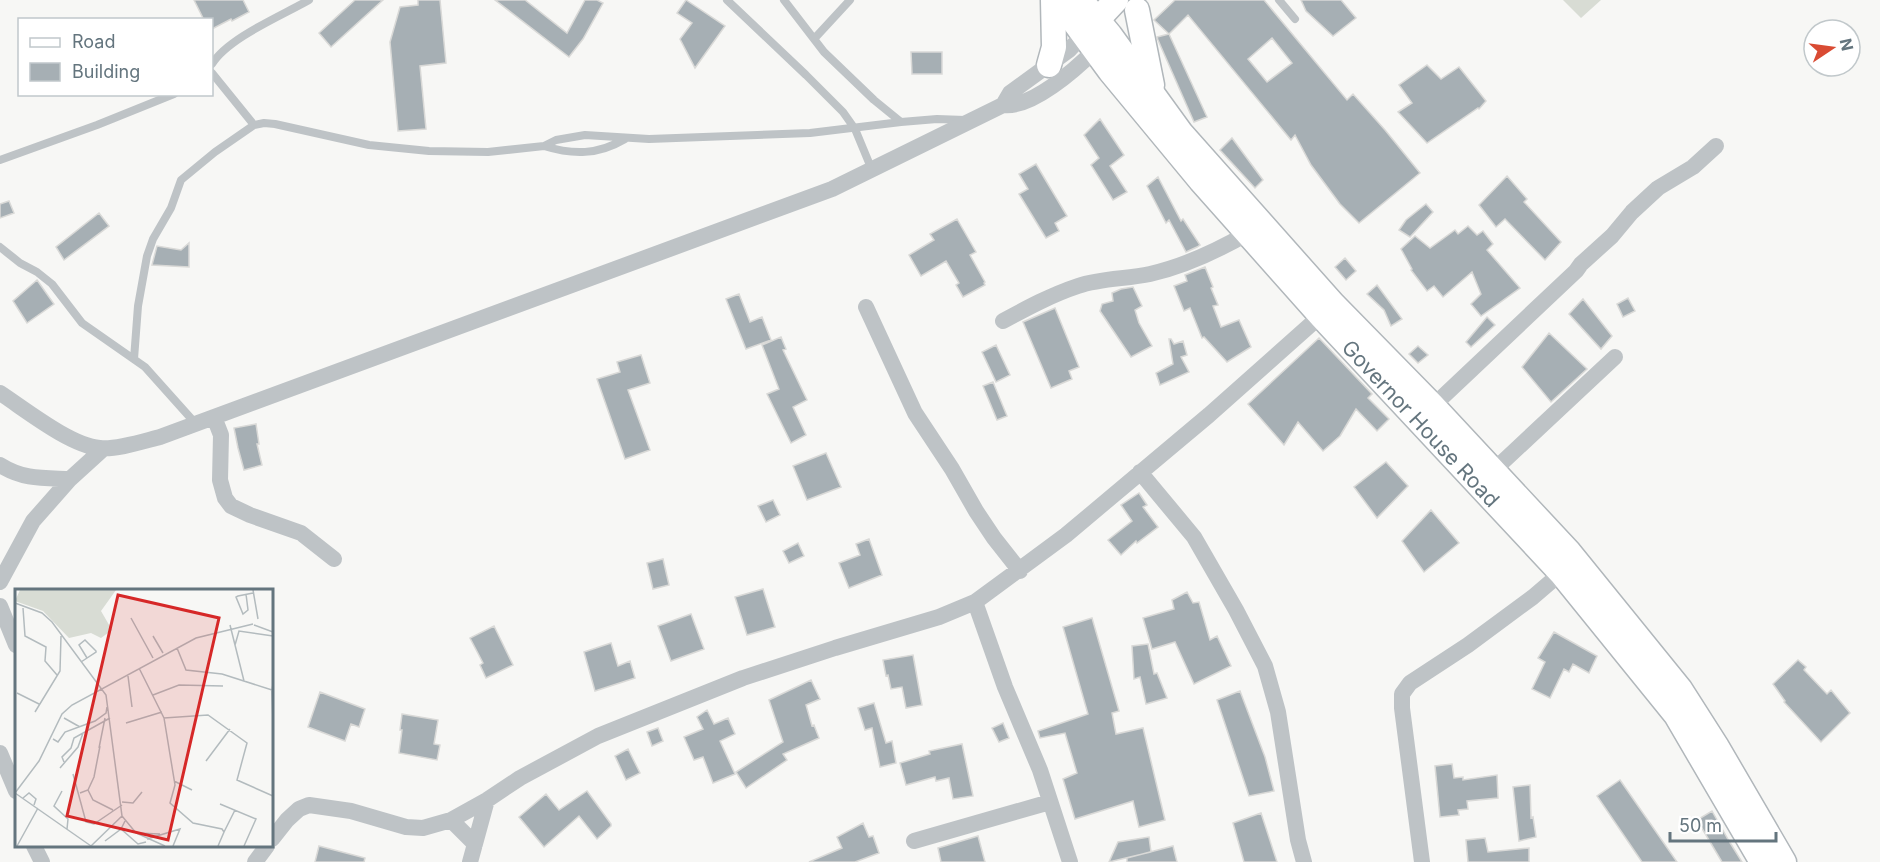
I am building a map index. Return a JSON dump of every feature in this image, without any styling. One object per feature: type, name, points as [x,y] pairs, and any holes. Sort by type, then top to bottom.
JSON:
[{"type":"main road","name":"Governor House Road","points":[[1055,0],[1097,35],[1153,93],[1181,133],[1327,310],[1561,573],[1676,715],[1762,862]]},
{"type":"main road","points":[[1049,65],[1054,47],[1055,0]]},
{"type":"main road","name":"Governor House Road","points":[[1081,0],[1110,71],[1248,233],[1327,310],[1433,406],[1569,552],[1680,688],[1784,862]]},
{"type":"main road","points":[[1097,35],[1133,3],[1153,93]]},
{"type":"street","points":[[1003,105],[1010,93],[1069,50],[1097,35]]},
{"type":"street","points":[[0,393],[85,446],[103,449],[159,437],[832,189],[1003,105],[1016,105],[1051,87],[1074,71],[1097,35]]},
{"type":"street","points":[[1433,406],[1576,271],[1658,188],[1693,166],[1716,146]]},
{"type":"street","points":[[1003,321],[1046,298],[1080,285],[1152,274],[1193,261],[1248,233]]},
{"type":"street","points":[[866,307],[915,413],[952,469],[975,511],[1020,571]]},
{"type":"street","points":[[273,838],[299,809],[309,805],[351,811],[406,827],[423,828],[451,820],[520,778],[598,736],[743,678],[939,617],[975,602],[1066,535],[1209,415],[1327,310]]},
{"type":"street","points":[[1493,471],[1615,357]]},
{"type":"street","points":[[214,417],[221,435],[220,480],[225,498],[231,506],[301,533],[334,559]]},
{"type":"street","points":[[0,582],[33,521],[70,479],[103,449]]},
{"type":"street","points":[[0,465],[13,473],[30,477],[70,479]]},
{"type":"street","points":[[1140,472],[1194,537],[1236,610],[1264,666],[1278,712],[1298,840],[1304,862]]},
{"type":"street","points":[[1422,862],[1401,708],[1402,694],[1410,683],[1468,645],[1533,597],[1561,573]]},
{"type":"street","points":[[975,602],[1005,687],[1040,770],[1070,862]]},
{"type":"street","points":[[0,606],[15,643]]},
{"type":"street","points":[[0,753],[15,789]]},
{"type":"street","points":[[470,862],[487,800]]},
{"type":"street","points":[[914,841],[1050,802]]},
{"type":"street","points":[[451,820],[475,844]]},
{"type":"street","points":[[34,847],[42,862]]},
{"type":"street","points":[[255,862],[266,847]]},
{"type":"lane","points":[[213,62],[217,55],[238,40],[309,0]]},
{"type":"lane","points":[[727,0],[843,112],[855,129],[872,170]]},
{"type":"lane","points":[[784,0],[824,52],[874,100],[901,122]]},
{"type":"lane","points":[[814,39],[850,0]]},
{"type":"lane","points":[[1279,0],[1295,19]]},
{"type":"lane","points":[[213,74],[254,125]]},
{"type":"lane","points":[[0,160],[169,96]]},
{"type":"lane","points":[[134,359],[138,306],[147,256],[153,239],[171,208],[181,180],[215,152],[254,125],[275,124],[369,145],[429,151],[488,152],[544,146],[556,140],[585,135],[625,139],[810,133],[937,119],[974,120]]},
{"type":"lane","points":[[544,146],[565,153],[579,153],[613,146],[625,139]]},
{"type":"lane","points":[[0,247],[52,284],[82,323],[145,367],[196,424]]},
{"type":"shaded area","points":[[1563,0],[1601,0],[1581,18]]},
{"type":"building","points":[[194,0],[243,0],[249,12],[213,28],[213,18],[203,18]]},
{"type":"building","points":[[355,0],[383,0],[331,47],[319,33]]},
{"type":"building","points":[[418,0],[440,0],[446,63],[420,66],[426,129],[398,131],[390,42],[400,7],[418,5]]},
{"type":"building","points":[[495,0],[525,0],[567,33],[585,0],[597,0],[603,3],[583,39],[569,57]]},
{"type":"building","points":[[686,0],[725,26],[695,68],[680,39],[692,23],[677,13]]},
{"type":"building","points":[[1175,0],[1264,0],[1347,100],[1353,94],[1420,173],[1359,223],[1340,204],[1311,165],[1295,135],[1291,140],[1188,15],[1169,34],[1154,20]],"holes":[[[1272,38],[1292,63],[1267,82],[1248,59]]]},
{"type":"building","points":[[1301,0],[1341,0],[1356,18],[1333,36],[1306,11]]},
{"type":"building","points":[[1169,34],[1207,117],[1194,122],[1157,37]]},
{"type":"building","points":[[911,52],[942,52],[942,74],[912,74]]},
{"type":"building","points":[[1427,65],[1441,79],[1459,67],[1486,101],[1479,109],[1427,143],[1398,112],[1412,103],[1399,85]]},
{"type":"building","points":[[1100,119],[1124,155],[1110,166],[1127,192],[1113,200],[1091,165],[1099,158],[1084,135]]},
{"type":"building","points":[[1232,138],[1263,180],[1255,188],[1220,150]]},
{"type":"building","points":[[1036,164],[1067,216],[1055,223],[1059,231],[1046,238],[1019,194],[1028,189],[1019,174]]},
{"type":"building","points":[[1507,176],[1527,199],[1524,202],[1561,242],[1545,260],[1505,219],[1496,227],[1479,205]]},
{"type":"building","points":[[1158,177],[1181,221],[1183,219],[1200,245],[1197,247],[1186,252],[1169,220],[1166,223],[1147,186]]},
{"type":"building","points":[[9,201],[14,213],[0,218],[0,204]]},
{"type":"building","points":[[1426,204],[1433,212],[1410,237],[1399,230],[1406,220]]},
{"type":"building","points":[[99,213],[109,226],[64,260],[56,247]]},
{"type":"building","points":[[957,219],[976,252],[970,255],[985,282],[985,285],[963,297],[956,285],[959,283],[946,261],[921,276],[909,255],[934,240],[930,234]]},
{"type":"building","points":[[1468,226],[1477,235],[1483,231],[1493,244],[1487,250],[1520,288],[1481,316],[1471,304],[1481,294],[1472,272],[1443,297],[1434,286],[1427,291],[1411,270],[1401,249],[1415,236],[1430,248],[1455,230],[1458,234]]},
{"type":"building","points":[[189,243],[189,267],[152,265],[157,246],[181,250]]},
{"type":"building","points":[[1345,258],[1356,271],[1346,280],[1335,267]]},
{"type":"building","points":[[1205,267],[1218,305],[1213,306],[1221,327],[1239,320],[1251,347],[1227,362],[1204,337],[1202,338],[1190,308],[1184,311],[1174,286],[1187,281],[1185,275]]},
{"type":"building","points":[[37,280],[54,304],[27,323],[13,301]]},
{"type":"building","points":[[1377,285],[1402,319],[1391,326],[1384,310],[1367,294]]},
{"type":"building","points":[[1133,287],[1142,306],[1135,310],[1139,323],[1152,346],[1131,357],[1100,311],[1102,304],[1113,301],[1112,293]]},
{"type":"building","points":[[739,294],[750,322],[762,317],[771,340],[746,349],[726,299]]},
{"type":"building","points":[[1628,298],[1635,311],[1623,317],[1617,304]]},
{"type":"building","points":[[1583,299],[1612,336],[1601,349],[1569,314]]},
{"type":"building","points":[[1055,308],[1079,367],[1069,371],[1072,379],[1051,388],[1023,322]]},
{"type":"building","points":[[1487,317],[1495,325],[1471,347],[1466,342]]},
{"type":"building","points":[[1549,333],[1587,369],[1551,402],[1522,367]]},
{"type":"building","points":[[781,337],[786,349],[783,350],[807,400],[793,407],[806,435],[791,443],[767,394],[779,389],[762,345]]},
{"type":"building","points":[[1319,338],[1372,394],[1368,398],[1389,419],[1377,431],[1356,409],[1340,436],[1323,451],[1298,422],[1284,445],[1248,404]]},
{"type":"building","points":[[1169,339],[1174,344],[1183,341],[1187,355],[1181,357],[1189,372],[1160,385],[1156,373],[1173,364]]},
{"type":"building","points":[[996,345],[1010,375],[996,382],[982,352]]},
{"type":"building","points":[[1418,346],[1428,355],[1418,363],[1409,354]]},
{"type":"building","points":[[641,355],[650,383],[628,390],[650,450],[625,459],[597,379],[620,372],[617,362]]},
{"type":"building","points":[[993,382],[1007,416],[997,420],[983,386]]},
{"type":"building","points":[[256,424],[259,444],[257,444],[262,465],[244,470],[234,428]]},
{"type":"building","points":[[826,453],[841,487],[807,500],[793,466]]},
{"type":"building","points":[[1386,462],[1408,486],[1377,518],[1354,487]]},
{"type":"building","points":[[1139,493],[1147,505],[1143,507],[1158,527],[1137,543],[1136,541],[1121,555],[1108,540],[1132,521],[1121,505]]},
{"type":"building","points":[[773,500],[780,515],[766,522],[758,506]]},
{"type":"building","points":[[1431,510],[1459,543],[1424,572],[1402,541]]},
{"type":"building","points":[[869,539],[882,575],[849,588],[839,563],[860,555],[856,544]]},
{"type":"building","points":[[798,543],[804,556],[789,563],[783,551]]},
{"type":"building","points":[[663,559],[669,585],[653,589],[647,563]]},
{"type":"building","points":[[763,589],[775,627],[747,635],[735,597]]},
{"type":"building","points":[[1187,592],[1193,603],[1199,602],[1210,640],[1217,636],[1231,666],[1194,684],[1175,642],[1152,649],[1143,618],[1174,609],[1172,600]]},
{"type":"building","points":[[691,614],[704,649],[671,661],[658,626]]},
{"type":"building","points":[[1092,618],[1119,711],[1112,713],[1116,734],[1143,728],[1165,820],[1139,827],[1133,801],[1075,819],[1063,779],[1077,773],[1065,733],[1040,738],[1038,731],[1088,714],[1063,627]]},
{"type":"building","points":[[494,626],[513,665],[486,678],[480,665],[483,663],[470,638]]},
{"type":"building","points":[[1554,632],[1597,656],[1589,673],[1573,664],[1569,672],[1564,669],[1550,698],[1532,689],[1545,662],[1538,658]]},
{"type":"building","points":[[611,643],[618,666],[630,661],[635,678],[595,691],[584,652]]},
{"type":"building","points":[[1148,644],[1154,674],[1157,673],[1167,698],[1146,704],[1140,677],[1134,679],[1132,646]]},
{"type":"building","points":[[913,655],[922,705],[906,708],[902,687],[891,689],[883,660]]},
{"type":"building","points":[[1798,660],[1806,667],[1804,670],[1827,694],[1831,690],[1850,713],[1821,742],[1784,702],[1773,684]]},
{"type":"building","points":[[811,680],[820,699],[806,705],[812,726],[814,725],[819,738],[783,754],[787,760],[746,788],[736,772],[783,742],[769,700]]},
{"type":"building","points":[[1240,691],[1265,757],[1274,791],[1249,796],[1217,700]]},
{"type":"building","points":[[320,692],[365,709],[359,727],[351,724],[345,741],[308,727]]},
{"type":"building","points":[[874,703],[886,743],[892,741],[896,763],[880,767],[872,728],[865,730],[858,708]]},
{"type":"building","points":[[707,710],[714,724],[728,718],[735,734],[720,741],[735,774],[713,783],[703,757],[694,760],[684,737],[703,729],[697,717]]},
{"type":"building","points":[[402,714],[438,720],[434,744],[440,745],[437,760],[399,753]]},
{"type":"building","points":[[1003,723],[1009,738],[999,742],[992,728]]},
{"type":"building","points":[[658,728],[663,741],[652,746],[647,732]]},
{"type":"building","points":[[962,744],[973,796],[953,799],[949,778],[936,781],[935,777],[906,785],[900,763],[930,754],[929,751]]},
{"type":"building","points":[[628,749],[640,773],[626,780],[615,756]]},
{"type":"building","points":[[1452,764],[1454,778],[1463,777],[1463,780],[1497,775],[1498,798],[1467,801],[1468,809],[1458,810],[1459,815],[1440,817],[1435,766]]},
{"type":"building","points":[[1620,780],[1677,862],[1642,862],[1597,796]]},
{"type":"building","points":[[1530,785],[1531,818],[1533,817],[1536,837],[1519,841],[1513,787]]},
{"type":"building","points":[[587,791],[611,824],[597,839],[579,816],[544,847],[519,817],[546,794],[559,810]]},
{"type":"building","points":[[1712,811],[1742,862],[1722,862],[1697,820]]},
{"type":"building","points":[[1261,813],[1277,862],[1244,862],[1233,823]]},
{"type":"building","points":[[863,823],[869,837],[873,836],[879,853],[855,862],[809,862],[842,848],[837,837]]},
{"type":"building","points":[[978,836],[985,862],[941,862],[938,848]]},
{"type":"building","points":[[1149,837],[1151,852],[1109,862],[1118,842]]},
{"type":"building","points":[[1485,838],[1488,852],[1529,848],[1529,862],[1468,862],[1466,840]]},
{"type":"building","points":[[319,846],[365,858],[364,862],[315,862]]},
{"type":"building","points":[[1173,846],[1177,862],[1127,862],[1127,858]]}]
